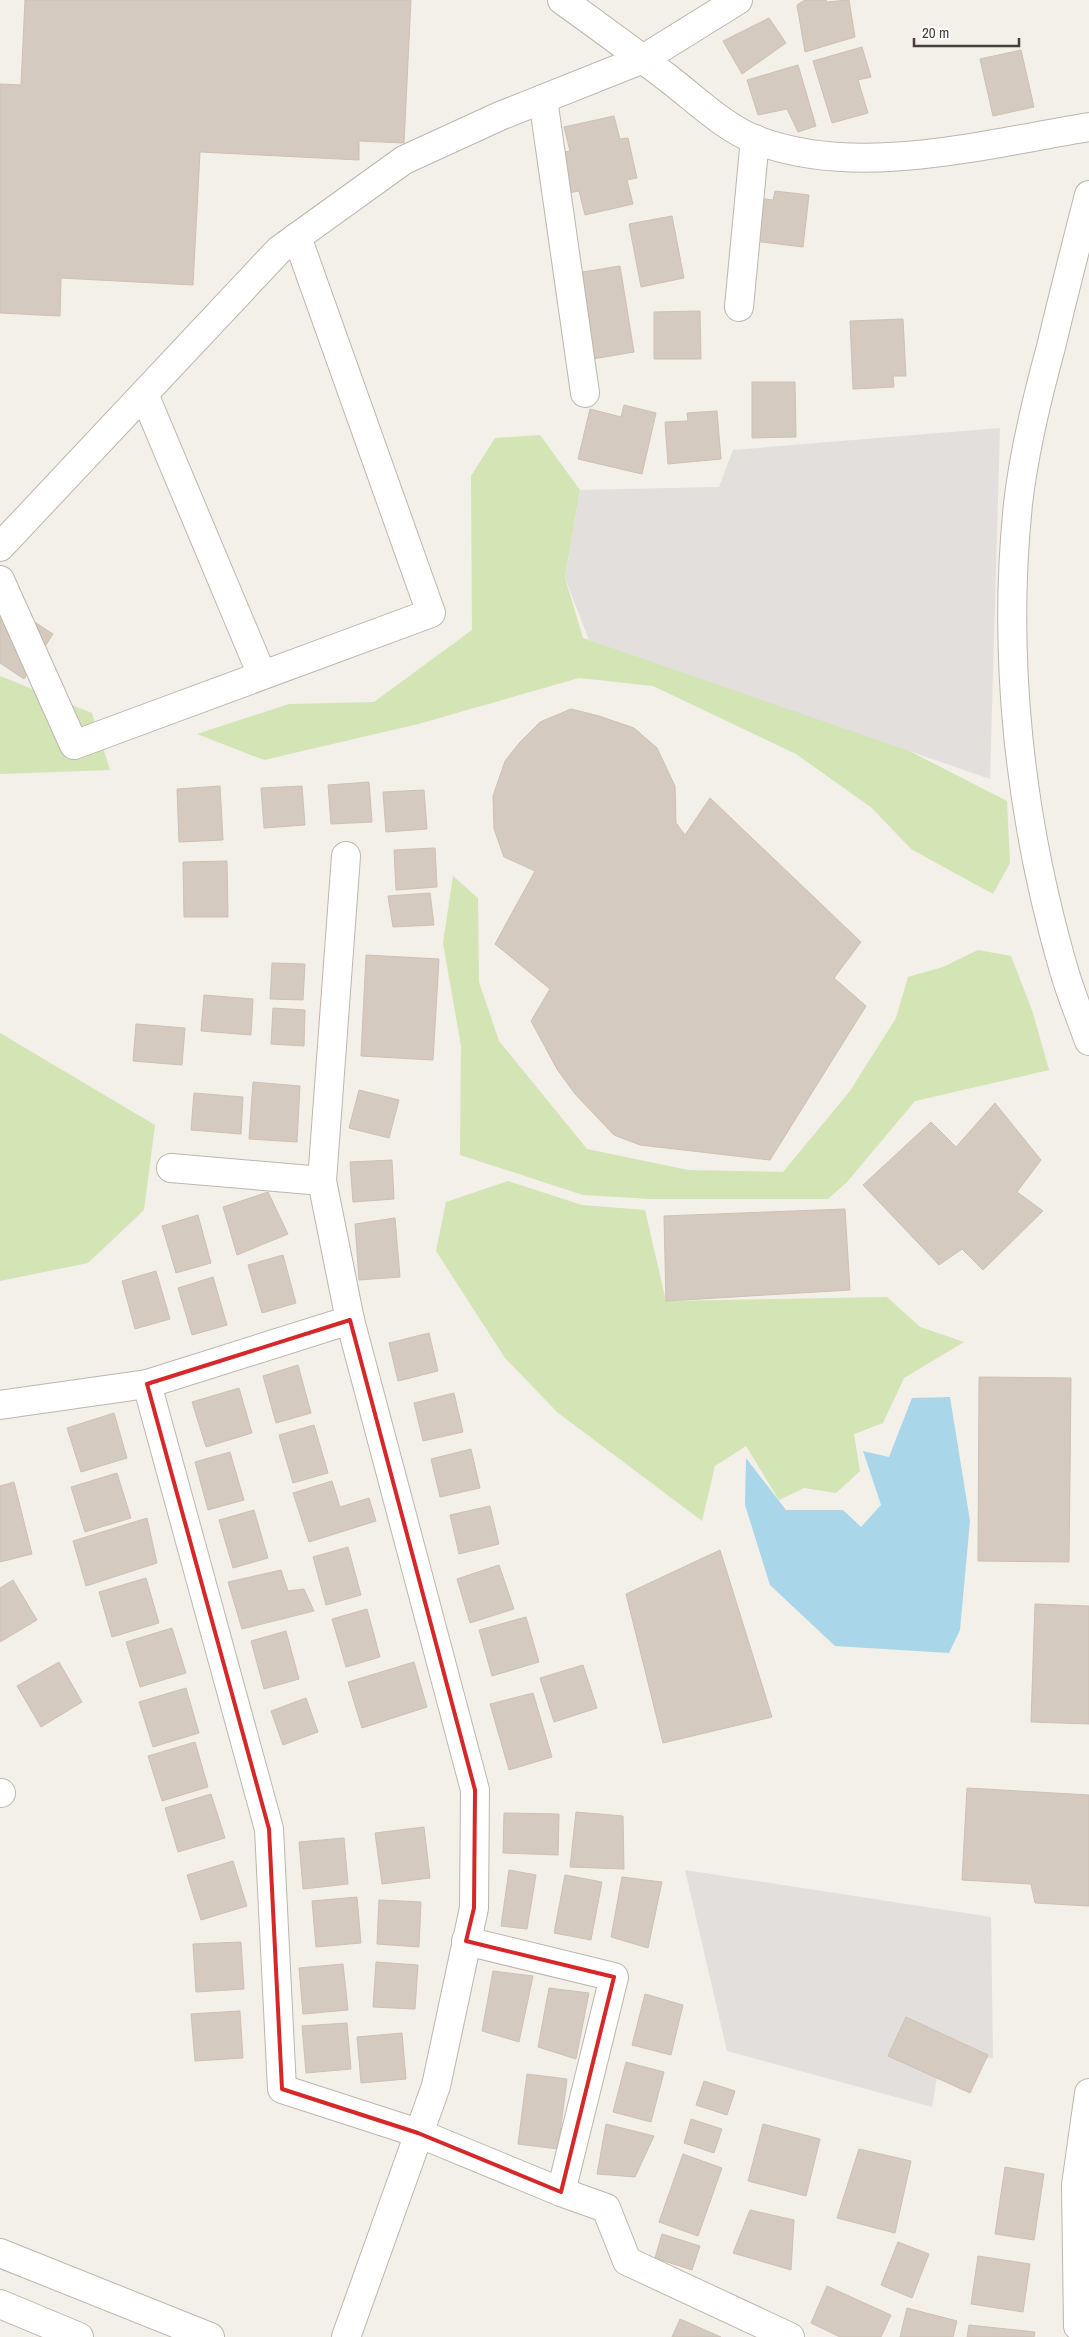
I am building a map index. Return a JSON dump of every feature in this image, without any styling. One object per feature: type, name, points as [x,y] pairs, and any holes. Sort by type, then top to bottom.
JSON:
[{"type":"street","points":[[562,0],[643,59],[717,117],[754,140],[802,154],[858,158],[923,154],[1089,127]]},
{"type":"street","points":[[0,547],[279,250],[404,160],[543,99],[643,59],[738,0]]},
{"type":"street","points":[[543,99],[584,393]]},
{"type":"street","points":[[739,307],[754,140]]},
{"type":"street","points":[[1089,195],[1034,411],[1018,503],[1013,595],[1014,688],[1024,781],[1039,877],[1063,969],[1089,1041]]},
{"type":"street","points":[[0,580],[74,745],[431,613],[297,237]]},
{"type":"street","points":[[144,394],[262,675]]},
{"type":"street","points":[[346,856],[322,1181],[350,1320],[475,1790],[474,1908],[436,2086],[346,2337]]},
{"type":"street","points":[[171,1168],[322,1181]]},
{"type":"street","points":[[0,1405],[147,1384],[350,1320]]},
{"type":"street","points":[[147,1384],[270,1829],[282,2088],[418,2133],[560,2192],[606,2208],[627,2261],[790,2337]]},
{"type":"street","points":[[466,1941],[614,1978],[560,2192]]},
{"type":"street","points":[[1081,2333],[1076,2186],[1089,2093]]},
{"type":"street","points":[[0,2253],[210,2337]]},
{"type":"street","points":[[0,2304],[79,2337]]},
{"type":"highlighted area","points":[[350,1320],[475,1790],[474,1908],[466,1941],[614,1977],[561,2192],[418,2133],[282,2089],[269,1829],[147,1384]]},
{"type":"green space","points":[[540,435],[580,490],[565,578],[583,638],[884,738],[1007,801],[1010,863],[993,894],[911,849],[872,808],[796,754],[653,686],[579,678],[418,724],[264,760],[197,734],[289,704],[374,702],[472,630],[471,476],[495,438]]},
{"type":"green space","points":[[0,676],[92,713],[110,770],[0,774]]},
{"type":"green space","points":[[453,876],[478,898],[479,982],[499,1041],[587,1149],[688,1170],[783,1172],[850,1091],[896,1018],[908,977],[943,967],[978,950],[1011,956],[1033,1013],[1049,1070],[915,1101],[847,1182],[828,1199],[650,1199],[583,1195],[460,1155],[461,1046],[443,943]]},
{"type":"green space","points":[[0,1033],[155,1125],[144,1210],[88,1263],[0,1281]]},
{"type":"green space","points":[[508,1181],[582,1205],[645,1210],[666,1301],[887,1297],[920,1327],[964,1342],[904,1378],[883,1423],[854,1434],[860,1471],[836,1493],[804,1488],[779,1500],[746,1446],[715,1466],[702,1521],[557,1412],[505,1358],[436,1251],[446,1202]]},
{"type":"shaded area","points":[[1000,428],[990,779],[589,640],[565,578],[580,490],[719,487],[733,450]]},
{"type":"shaded area","points":[[685,1870],[991,1917],[993,2058],[940,2060],[932,2107],[727,2051]]},
{"type":"water","points":[[950,1397],[970,1521],[960,1630],[949,1653],[835,1646],[770,1585],[745,1505],[746,1458],[786,1510],[843,1510],[861,1527],[881,1505],[863,1451],[889,1457],[912,1398]]},
{"type":"building","points":[[25,0],[411,0],[404,143],[359,141],[359,160],[200,152],[193,285],[61,278],[60,316],[0,313],[0,84],[21,85]]},
{"type":"building","points":[[805,0],[826,0],[827,2],[849,0],[855,37],[805,52],[797,5]]},
{"type":"building","points":[[769,18],[786,43],[742,74],[723,41]]},
{"type":"building","points":[[862,47],[871,77],[858,80],[868,113],[832,123],[813,61]]},
{"type":"building","points":[[1021,50],[1034,107],[993,116],[980,59]]},
{"type":"building","points":[[798,65],[816,126],[798,132],[787,109],[758,115],[747,80]]},
{"type":"building","points":[[614,116],[620,139],[628,138],[637,178],[627,180],[633,204],[585,215],[579,191],[568,193],[559,153],[570,151],[564,127]]},
{"type":"building","points":[[775,191],[809,195],[803,247],[745,240],[751,197],[773,200]]},
{"type":"building","points":[[672,216],[684,278],[641,287],[629,224]]},
{"type":"building","points":[[620,266],[634,352],[587,360],[564,275]]},
{"type":"building","points":[[700,311],[701,359],[654,359],[654,312]]},
{"type":"building","points":[[903,319],[906,376],[893,376],[894,387],[853,389],[850,321]]},
{"type":"building","points":[[752,382],[795,382],[796,437],[752,438]]},
{"type":"building","points":[[624,405],[656,413],[642,474],[578,459],[590,409],[621,417]]},
{"type":"building","points":[[717,411],[721,459],[668,464],[665,422],[688,421],[687,413]]},
{"type":"building","points":[[2,601],[53,634],[24,679],[0,663],[0,604]]},
{"type":"building","points":[[571,709],[634,728],[657,748],[675,786],[676,823],[685,835],[710,798],[861,942],[834,978],[866,1006],[770,1160],[640,1145],[614,1135],[575,1094],[557,1069],[531,1021],[550,989],[495,944],[535,871],[504,857],[494,829],[493,796],[505,761],[520,742],[540,722]]},
{"type":"building","points":[[369,782],[372,822],[331,824],[328,785]]},
{"type":"building","points":[[220,786],[223,840],[179,842],[177,789]]},
{"type":"building","points":[[302,786],[305,825],[264,828],[261,788]]},
{"type":"building","points":[[424,790],[427,829],[386,832],[383,792]]},
{"type":"building","points":[[435,848],[437,887],[396,890],[394,850]]},
{"type":"building","points":[[227,861],[228,917],[184,917],[183,862]]},
{"type":"building","points":[[430,893],[434,925],[393,927],[388,896]]},
{"type":"building","points":[[366,955],[439,959],[433,1060],[361,1056]]},
{"type":"building","points":[[272,963],[305,964],[303,1000],[270,999]]},
{"type":"building","points":[[204,995],[253,999],[251,1035],[201,1031]]},
{"type":"building","points":[[273,1008],[305,1010],[304,1046],[271,1044]]},
{"type":"building","points":[[136,1024],[185,1028],[182,1065],[133,1061]]},
{"type":"building","points":[[253,1082],[300,1086],[297,1142],[249,1139]]},
{"type":"building","points":[[359,1090],[399,1100],[389,1138],[349,1128]]},
{"type":"building","points":[[194,1093],[243,1097],[241,1134],[191,1130]]},
{"type":"building","points":[[995,1103],[1041,1160],[1017,1192],[1043,1211],[983,1270],[962,1249],[939,1265],[863,1185],[931,1122],[956,1147]]},
{"type":"building","points":[[392,1160],[394,1199],[353,1202],[350,1162]]},
{"type":"building","points":[[268,1192],[288,1234],[237,1255],[223,1207]]},
{"type":"building","points":[[845,1209],[850,1290],[666,1301],[664,1216]]},
{"type":"building","points":[[198,1215],[211,1263],[176,1273],[162,1226]]},
{"type":"building","points":[[395,1218],[400,1277],[359,1280],[355,1224]]},
{"type":"building","points":[[283,1255],[296,1303],[262,1313],[248,1265]]},
{"type":"building","points":[[156,1271],[170,1319],[135,1329],[122,1281]]},
{"type":"building","points":[[213,1277],[227,1325],[192,1335],[178,1288]]},
{"type":"building","points":[[429,1333],[438,1371],[398,1381],[389,1343]]},
{"type":"building","points":[[298,1365],[311,1413],[276,1423],[263,1376]]},
{"type":"building","points":[[979,1377],[1071,1378],[1069,1562],[978,1561]]},
{"type":"building","points":[[239,1388],[252,1433],[206,1447],[192,1402]]},
{"type":"building","points":[[454,1393],[463,1432],[423,1441],[414,1403]]},
{"type":"building","points":[[114,1413],[127,1458],[81,1472],[67,1428]]},
{"type":"building","points":[[314,1425],[328,1473],[293,1483],[279,1435]]},
{"type":"building","points":[[471,1449],[480,1488],[440,1497],[431,1459]]},
{"type":"building","points":[[230,1452],[244,1500],[208,1510],[195,1462]]},
{"type":"building","points":[[117,1473],[131,1518],[85,1532],[71,1487]]},
{"type":"building","points":[[332,1481],[340,1507],[369,1498],[376,1521],[309,1542],[293,1493]]},
{"type":"building","points":[[14,1482],[32,1554],[0,1562],[0,1486]]},
{"type":"building","points":[[490,1506],[499,1544],[459,1554],[450,1515]]},
{"type":"building","points":[[254,1510],[268,1558],[233,1568],[219,1520]]},
{"type":"building","points":[[147,1518],[157,1563],[86,1586],[73,1541]]},
{"type":"building","points":[[348,1547],[361,1595],[326,1605],[313,1557]]},
{"type":"building","points":[[720,1550],[772,1717],[663,1743],[626,1594]]},
{"type":"building","points":[[499,1565],[514,1609],[470,1623],[457,1579]]},
{"type":"building","points":[[281,1570],[288,1591],[304,1589],[314,1611],[242,1629],[228,1582]]},
{"type":"building","points":[[146,1578],[159,1623],[112,1637],[99,1592]]},
{"type":"building","points":[[13,1580],[37,1620],[0,1642],[0,1588]]},
{"type":"building","points":[[1035,1604],[1089,1606],[1089,1724],[1031,1722]]},
{"type":"building","points":[[367,1609],[380,1657],[346,1667],[332,1619]]},
{"type":"building","points":[[526,1617],[539,1662],[492,1676],[479,1630]]},
{"type":"building","points":[[172,1628],[186,1673],[140,1687],[126,1642]]},
{"type":"building","points":[[286,1631],[299,1679],[264,1689],[251,1641]]},
{"type":"building","points":[[59,1662],[82,1702],[41,1727],[17,1686]]},
{"type":"building","points":[[414,1662],[427,1707],[362,1728],[348,1682]]},
{"type":"building","points":[[583,1665],[597,1708],[554,1722],[540,1678]]},
{"type":"building","points":[[186,1688],[199,1733],[153,1747],[139,1702]]},
{"type":"building","points":[[533,1693],[552,1757],[509,1770],[490,1704]]},
{"type":"building","points":[[306,1698],[318,1732],[283,1745],[271,1711]]},
{"type":"building","points":[[195,1742],[208,1787],[162,1801],[148,1756]]},
{"type":"building","points":[[967,1788],[1089,1795],[1089,1906],[1035,1903],[1031,1884],[962,1880]]},
{"type":"building","points":[[211,1794],[225,1838],[178,1852],[165,1808]]},
{"type":"building","points":[[576,1812],[623,1816],[624,1869],[570,1867]]},
{"type":"building","points":[[504,1813],[559,1814],[558,1855],[503,1853]]},
{"type":"building","points":[[424,1827],[430,1878],[382,1884],[375,1833]]},
{"type":"building","points":[[344,1838],[348,1884],[303,1889],[299,1842]]},
{"type":"building","points":[[233,1861],[247,1906],[201,1920],[187,1875]]},
{"type":"building","points":[[509,1870],[536,1875],[527,1929],[501,1926]]},
{"type":"building","points":[[565,1875],[602,1882],[591,1940],[554,1933]]},
{"type":"building","points":[[622,1877],[662,1882],[648,1948],[611,1937]]},
{"type":"building","points":[[357,1897],[361,1943],[316,1947],[312,1901]]},
{"type":"building","points":[[379,1900],[421,1902],[419,1947],[377,1944]]},
{"type":"building","points":[[241,1942],[244,1989],[196,1992],[193,1944]]},
{"type":"building","points":[[376,1962],[418,1965],[415,2009],[373,2007]]},
{"type":"building","points":[[343,1964],[348,2010],[303,2014],[299,1968]]},
{"type":"building","points":[[493,1971],[533,1976],[519,2042],[482,2031]]},
{"type":"building","points":[[549,1988],[589,1993],[576,2059],[538,2047]]},
{"type":"building","points":[[645,1994],[683,2005],[671,2055],[632,2045]]},
{"type":"building","points":[[240,2011],[243,2058],[195,2061],[191,2014]]},
{"type":"building","points":[[906,2017],[988,2055],[970,2093],[888,2056]]},
{"type":"building","points":[[347,2023],[351,2069],[306,2073],[302,2026]]},
{"type":"building","points":[[402,2033],[406,2079],[361,2083],[357,2037]]},
{"type":"building","points":[[626,2062],[664,2072],[651,2122],[613,2112]]},
{"type":"building","points":[[527,2074],[567,2079],[558,2149],[518,2144]]},
{"type":"building","points":[[704,2081],[735,2091],[727,2115],[696,2105]]},
{"type":"building","points":[[691,2119],[722,2129],[714,2153],[684,2143]]},
{"type":"building","points":[[606,2124],[654,2136],[635,2177],[597,2174]]},
{"type":"building","points":[[763,2124],[820,2139],[806,2196],[748,2181]]},
{"type":"building","points":[[859,2149],[911,2161],[895,2233],[837,2218]]},
{"type":"building","points":[[683,2154],[722,2168],[698,2236],[659,2222]]},
{"type":"building","points":[[1005,2167],[1044,2174],[1034,2240],[995,2234]]},
{"type":"building","points":[[750,2210],[794,2220],[791,2270],[733,2253]]},
{"type":"building","points":[[662,2234],[700,2246],[692,2270],[655,2258]]},
{"type":"building","points":[[898,2242],[929,2254],[912,2298],[881,2285]]},
{"type":"building","points":[[978,2256],[1030,2264],[1023,2312],[971,2304]]},
{"type":"building","points":[[827,2286],[891,2315],[881,2337],[840,2337],[811,2323]]},
{"type":"building","points":[[907,2308],[957,2321],[953,2337],[900,2337]]},
{"type":"building","points":[[680,2319],[721,2337],[672,2337]]},
{"type":"building","points":[[969,2325],[1035,2332],[1034,2337],[967,2337]]}]
